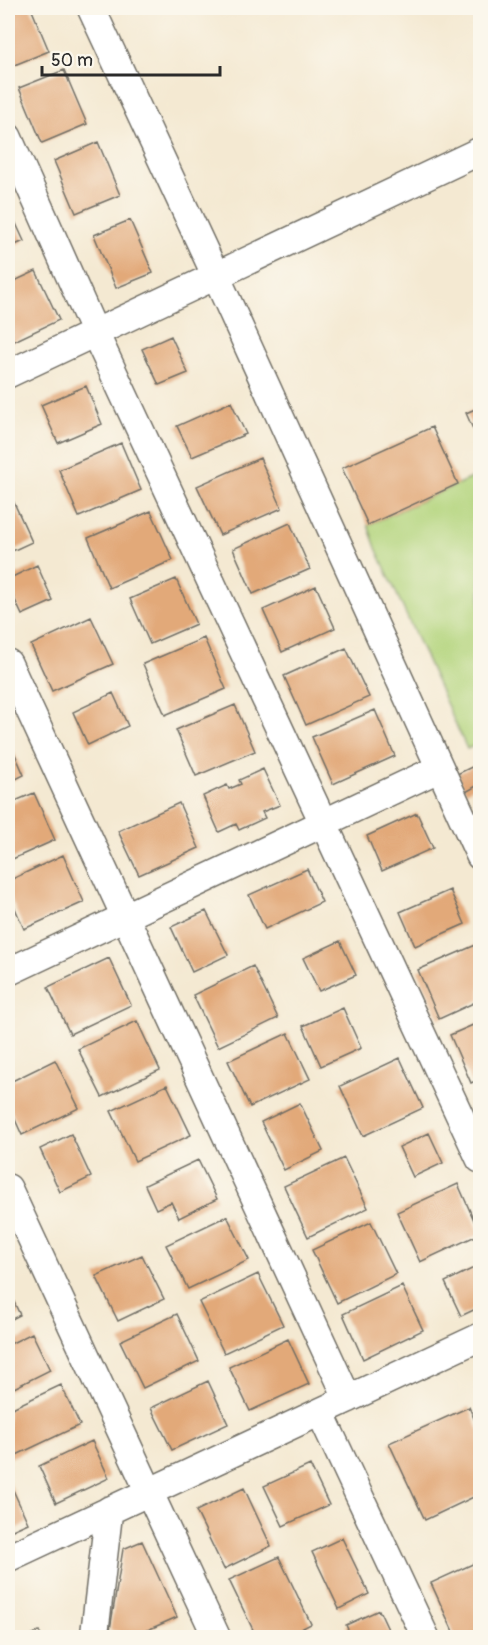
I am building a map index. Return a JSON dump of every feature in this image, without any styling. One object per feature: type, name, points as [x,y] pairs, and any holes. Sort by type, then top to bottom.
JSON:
[{"type":"street","points":[[91,8],[216,276],[480,856]]},
{"type":"street","points":[[8,137],[94,333],[480,1159]]},
{"type":"street","points":[[8,374],[480,151]]},
{"type":"street","points":[[8,663],[348,1399]]},
{"type":"street","points":[[8,972],[440,768]]},
{"type":"street","points":[[8,1188],[217,1638]]},
{"type":"street","points":[[8,1558],[480,1337]]},
{"type":"street","points":[[320,1412],[426,1638]]},
{"type":"street","points":[[94,1638],[109,1510]]},
{"type":"green space","points":[[480,474],[480,743],[467,749],[376,548],[368,525]]},
{"type":"building","points":[[8,8],[31,8],[49,51],[12,66],[8,56]]},
{"type":"building","points":[[64,70],[87,124],[42,143],[19,88]]},
{"type":"building","points":[[98,142],[120,195],[76,213],[54,161]]},
{"type":"building","points":[[8,206],[24,241],[8,248]]},
{"type":"building","points":[[130,220],[153,273],[116,288],[94,235]]},
{"type":"building","points":[[36,271],[59,320],[8,344],[8,284]]},
{"type":"building","points":[[171,336],[188,373],[159,385],[142,349]]},
{"type":"building","points":[[86,386],[102,424],[58,443],[41,405]]},
{"type":"building","points":[[231,402],[246,434],[192,457],[177,426]]},
{"type":"building","points":[[480,407],[480,445],[466,413]]},
{"type":"building","points":[[432,427],[458,484],[368,525],[342,468]]},
{"type":"building","points":[[121,443],[141,490],[79,517],[59,470]]},
{"type":"building","points":[[260,458],[282,508],[220,535],[197,486]]},
{"type":"building","points":[[10,494],[32,542],[8,553],[8,496]]},
{"type":"building","points":[[151,511],[173,560],[109,588],[88,538]]},
{"type":"building","points":[[290,523],[310,569],[253,594],[233,549]]},
{"type":"building","points":[[37,565],[53,601],[22,615],[8,585],[8,579]]},
{"type":"building","points":[[176,579],[196,624],[150,644],[130,599]]},
{"type":"building","points":[[316,586],[335,628],[282,652],[263,610]]},
{"type":"building","points":[[91,617],[113,664],[52,691],[31,645]]},
{"type":"building","points":[[204,638],[226,689],[165,715],[143,664]]},
{"type":"building","points":[[346,648],[369,697],[306,725],[284,676]]},
{"type":"building","points":[[113,693],[128,726],[88,745],[73,712]]},
{"type":"building","points":[[235,705],[255,751],[196,776],[176,730]]},
{"type":"building","points":[[375,710],[395,756],[333,784],[312,737]]},
{"type":"building","points":[[8,738],[24,775],[8,783]]},
{"type":"building","points":[[480,763],[480,784],[466,792],[457,774]]},
{"type":"building","points":[[263,769],[280,805],[262,812],[265,818],[239,830],[236,824],[219,832],[203,796],[227,785],[229,789],[241,784],[239,780]]},
{"type":"building","points":[[34,793],[55,840],[8,861],[8,804]]},
{"type":"building","points":[[179,803],[199,848],[139,875],[118,831]]},
{"type":"building","points":[[417,813],[433,848],[382,871],[367,836]]},
{"type":"building","points":[[63,855],[84,902],[24,929],[8,892],[8,881]]},
{"type":"building","points":[[307,869],[322,902],[265,929],[249,895]]},
{"type":"building","points":[[450,890],[465,924],[415,946],[400,912]]},
{"type":"building","points":[[206,911],[228,955],[192,972],[171,927]]},
{"type":"building","points":[[340,941],[356,975],[319,991],[303,958]]},
{"type":"building","points":[[478,944],[480,948],[480,1000],[439,1019],[418,970]]},
{"type":"building","points":[[109,958],[131,1005],[70,1034],[48,987]]},
{"type":"building","points":[[253,966],[278,1018],[218,1047],[193,995]]},
{"type":"building","points":[[343,1008],[361,1048],[321,1066],[303,1026]]},
{"type":"building","points":[[137,1021],[160,1070],[102,1097],[78,1049]]},
{"type":"building","points":[[480,1022],[480,1079],[471,1083],[450,1035]]},
{"type":"building","points":[[288,1033],[310,1079],[250,1107],[228,1061]]},
{"type":"building","points":[[400,1058],[423,1108],[363,1136],[340,1086]]},
{"type":"building","points":[[55,1060],[79,1108],[22,1135],[8,1104],[8,1083]]},
{"type":"building","points":[[167,1085],[191,1135],[135,1161],[111,1111]]},
{"type":"building","points":[[300,1103],[323,1151],[284,1170],[261,1122]]},
{"type":"building","points":[[429,1133],[443,1163],[413,1177],[399,1147]]},
{"type":"building","points":[[71,1134],[91,1177],[60,1192],[40,1149]]},
{"type":"building","points":[[344,1158],[368,1208],[308,1237],[284,1186]]},
{"type":"building","points":[[198,1160],[217,1199],[179,1218],[171,1202],[156,1209],[145,1185]]},
{"type":"building","points":[[458,1184],[480,1234],[420,1262],[397,1212]]},
{"type":"building","points":[[227,1216],[249,1260],[188,1289],[166,1245]]},
{"type":"building","points":[[371,1222],[396,1274],[337,1303],[312,1250]]},
{"type":"building","points":[[142,1255],[164,1299],[118,1321],[96,1276]]},
{"type":"building","points":[[480,1265],[480,1307],[461,1316],[445,1282]]},
{"type":"building","points":[[258,1274],[283,1325],[224,1353],[199,1302]]},
{"type":"building","points":[[402,1286],[423,1330],[363,1359],[343,1314]]},
{"type":"building","points":[[8,1289],[20,1315],[8,1321]]},
{"type":"building","points":[[177,1314],[199,1361],[143,1388],[120,1341]]},
{"type":"building","points":[[32,1333],[50,1370],[8,1391],[8,1345]]},
{"type":"building","points":[[288,1339],[309,1384],[250,1411],[229,1367]]},
{"type":"building","points":[[208,1381],[228,1424],[172,1450],[151,1408]]},
{"type":"building","points":[[61,1385],[80,1425],[8,1459],[8,1410]]},
{"type":"building","points":[[469,1407],[480,1432],[480,1494],[425,1520],[389,1443]]},
{"type":"building","points":[[92,1441],[109,1478],[56,1503],[39,1466]]},
{"type":"building","points":[[310,1465],[329,1505],[283,1526],[264,1486]]},
{"type":"building","points":[[8,1479],[28,1523],[8,1532]]},
{"type":"building","points":[[244,1488],[271,1546],[224,1569],[196,1511]]},
{"type":"building","points":[[342,1538],[369,1594],[339,1609],[312,1552]]},
{"type":"building","points":[[142,1541],[177,1617],[134,1636],[110,1630],[123,1549]]},
{"type":"building","points":[[279,1557],[311,1624],[283,1638],[257,1638],[229,1580]]},
{"type":"building","points":[[477,1562],[480,1569],[480,1638],[456,1638],[431,1583]]},
{"type":"building","points":[[379,1610],[392,1638],[352,1638],[346,1625]]},
{"type":"building","points":[[39,1631],[42,1638],[25,1638]]}]
